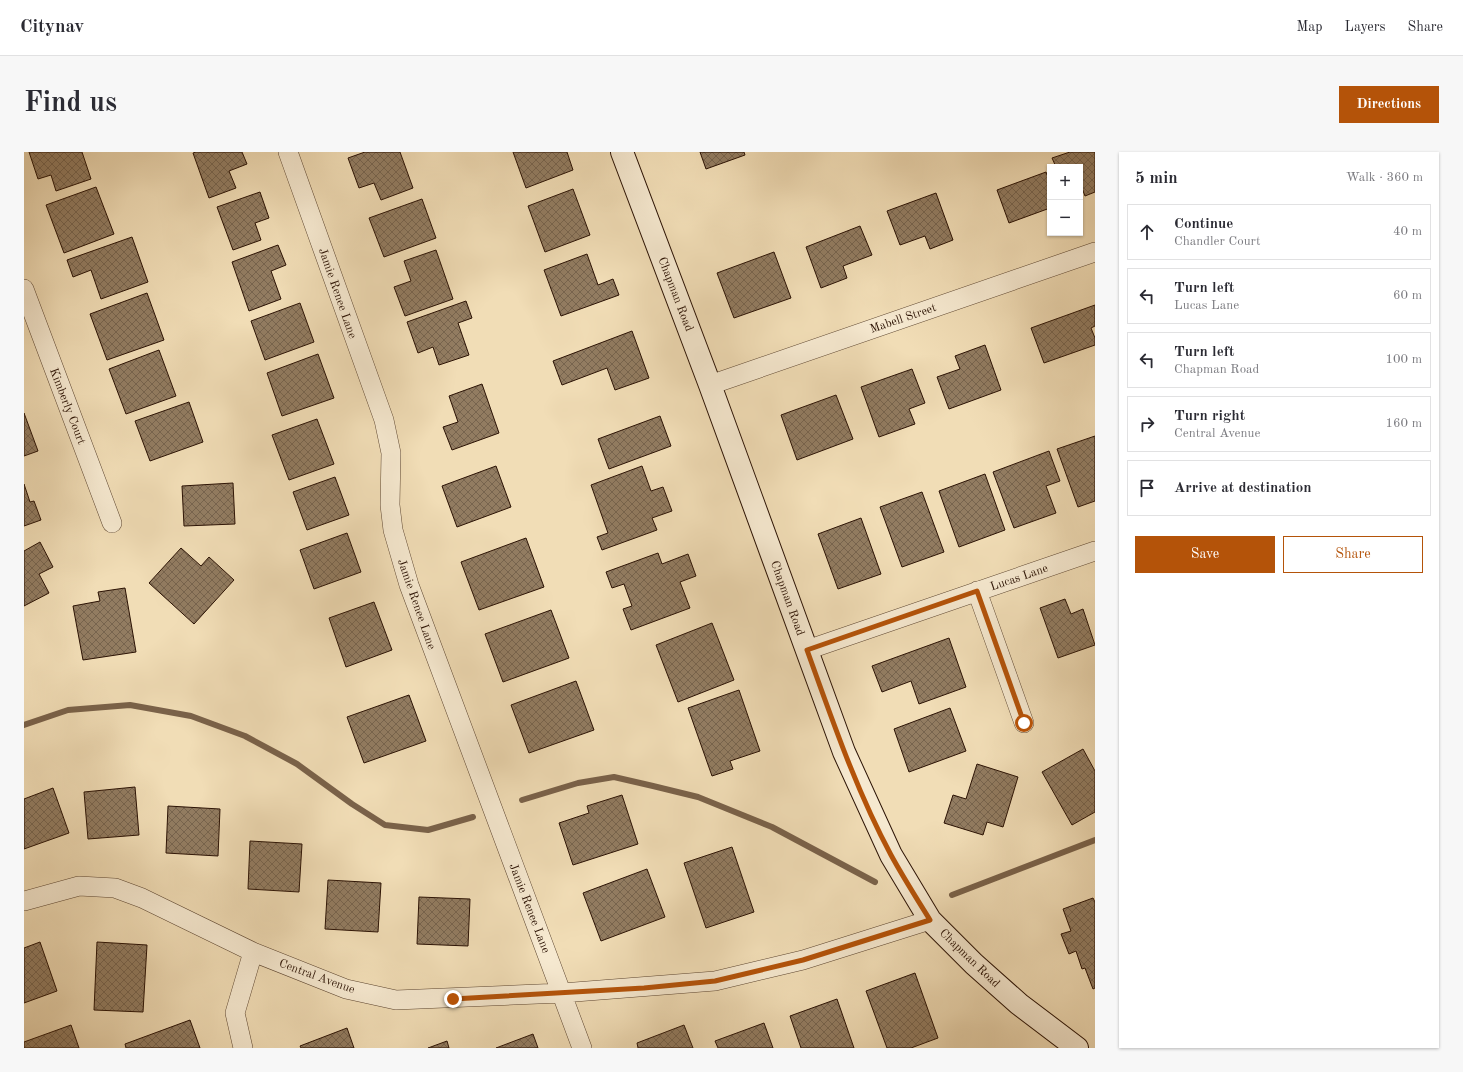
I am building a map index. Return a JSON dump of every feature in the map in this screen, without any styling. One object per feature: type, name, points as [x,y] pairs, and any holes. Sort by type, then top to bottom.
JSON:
[{"type":"street","name":"Jamie Renee Lane","points":[[288,152],[384,420],[391,453],[390,506],[393,530],[409,585],[582,1048]]},
{"type":"street","name":"Chapman Road","points":[[622,152],[710,385],[844,752],[891,855],[930,920],[974,964],[1019,1004],[1077,1048]]},
{"type":"street","name":"Mabell Street","points":[[710,385],[1095,252]]},
{"type":"street","name":"Kimberly Court","points":[[24,289],[112,523]]},
{"type":"street","name":"Lucas Lane","points":[[807,650],[1095,551]]},
{"type":"street","points":[[977,591],[1024,723]]},
{"type":"street","name":"Central Avenue","points":[[24,901],[79,886],[115,888],[142,898],[253,952],[346,989],[396,1000],[562,993],[715,981],[803,960],[930,920]]},
{"type":"street","points":[[243,1048],[235,1013],[253,952]]},
{"type":"building","points":[[29,152],[82,152],[91,179],[56,191],[51,175],[38,179]]},
{"type":"building","points":[[242,152],[247,164],[229,171],[236,188],[209,198],[193,153]]},
{"type":"building","points":[[365,152],[400,152],[413,188],[381,200],[374,183],[359,188],[348,158]]},
{"type":"building","points":[[513,152],[567,152],[573,170],[526,188]]},
{"type":"building","points":[[700,152],[744,152],[745,155],[706,169]]},
{"type":"building","points":[[1070,152],[1095,152],[1095,192],[1085,196],[1083,191],[1083,164],[1055,164],[1052,158]]},
{"type":"building","points":[[1046,172],[1047,209],[1009,223],[997,190]]},
{"type":"building","points":[[96,187],[114,234],[64,253],[46,205]]},
{"type":"building","points":[[573,189],[590,235],[545,252],[528,206]]},
{"type":"building","points":[[260,192],[269,218],[255,223],[261,240],[233,250],[217,207]]},
{"type":"building","points":[[936,193],[953,240],[930,249],[925,236],[900,245],[887,211]]},
{"type":"building","points":[[422,199],[436,238],[384,257],[369,218]]},
{"type":"building","points":[[860,226],[872,255],[843,266],[847,278],[821,288],[806,247]]},
{"type":"building","points":[[132,237],[148,282],[101,299],[91,270],[73,277],[67,260]]},
{"type":"building","points":[[278,245],[286,265],[271,271],[281,299],[249,311],[232,262]]},
{"type":"building","points":[[436,250],[453,299],[405,316],[394,287],[411,281],[404,261]]},
{"type":"building","points":[[774,252],[791,298],[734,318],[717,273]]},
{"type":"building","points":[[587,254],[598,285],[613,279],[619,295],[561,316],[544,270]]},
{"type":"building","points":[[147,293],[164,340],[107,360],[90,314]]},
{"type":"building","points":[[466,301],[472,318],[458,323],[469,355],[439,365],[433,347],[418,353],[407,322]]},
{"type":"building","points":[[300,303],[314,342],[265,360],[251,321]]},
{"type":"building","points":[[1095,305],[1095,326],[1091,328],[1095,338],[1095,345],[1044,363],[1031,328]]},
{"type":"building","points":[[632,331],[649,378],[615,390],[607,368],[562,385],[553,361]]},
{"type":"building","points":[[985,345],[1001,390],[949,409],[937,377],[960,369],[955,356]]},
{"type":"building","points":[[159,350],[176,396],[126,414],[109,369]]},
{"type":"building","points":[[318,354],[334,398],[282,416],[267,373]]},
{"type":"building","points":[[912,369],[925,403],[909,409],[915,424],[879,437],[861,387]]},
{"type":"building","points":[[482,384],[499,433],[452,450],[443,427],[458,422],[449,396]]},
{"type":"building","points":[[836,395],[853,439],[797,460],[781,415]]},
{"type":"building","points":[[189,402],[203,442],[150,461],[135,421]]},
{"type":"building","points":[[24,413],[38,451],[24,456]]},
{"type":"building","points":[[660,416],[671,446],[609,469],[598,439]]},
{"type":"building","points":[[317,419],[334,464],[289,480],[272,435]]},
{"type":"building","points":[[1095,436],[1095,501],[1078,507],[1057,449]]},
{"type":"building","points":[[1049,451],[1060,481],[1046,486],[1056,513],[1014,528],[993,472]]},
{"type":"building","points":[[496,466],[511,507],[457,527],[442,486]]},
{"type":"building","points":[[642,466],[651,491],[663,487],[672,511],[652,518],[657,530],[602,550],[597,537],[608,533],[591,485]]},
{"type":"building","points":[[985,474],[1005,530],[959,547],[939,491]]},
{"type":"building","points":[[335,477],[349,515],[307,530],[293,492]]},
{"type":"building","points":[[233,483],[235,524],[184,526],[182,486]]},
{"type":"building","points":[[24,484],[30,502],[34,501],[41,520],[24,526]]},
{"type":"building","points":[[922,492],[944,552],[902,567],[880,507]]},
{"type":"building","points":[[861,518],[881,574],[838,589],[818,534]]},
{"type":"building","points":[[347,533],[361,572],[314,589],[300,550]]},
{"type":"building","points":[[526,538],[544,587],[479,610],[461,562]]},
{"type":"building","points":[[40,542],[53,567],[39,574],[49,593],[24,606],[24,551]]},
{"type":"building","points":[[181,548],[201,566],[209,557],[234,580],[194,624],[149,583]]},
{"type":"building","points":[[658,553],[662,564],[688,554],[696,576],[680,582],[690,608],[631,630],[623,609],[632,606],[624,584],[612,588],[606,572]]},
{"type":"building","points":[[125,588],[136,652],[83,660],[73,606],[100,601],[98,592]]},
{"type":"building","points":[[1065,599],[1071,614],[1083,609],[1095,645],[1058,658],[1040,608]]},
{"type":"building","points":[[374,602],[392,650],[346,667],[329,618]]},
{"type":"building","points":[[551,610],[569,658],[503,682],[485,634]]},
{"type":"building","points":[[712,623],[734,680],[678,702],[656,645]]},
{"type":"building","points":[[949,638],[966,687],[919,704],[911,681],[882,692],[872,666]]},
{"type":"building","points":[[576,681],[594,730],[529,753],[511,705]]},
{"type":"building","points":[[739,690],[760,751],[730,761],[733,769],[712,776],[688,708]]},
{"type":"building","points":[[409,695],[426,741],[364,763],[347,717]]},
{"type":"building","points":[[950,708],[966,751],[909,772],[894,729]]},
{"type":"building","points":[[1083,749],[1095,771],[1095,812],[1072,825],[1042,772]]},
{"type":"building","points":[[977,764],[1018,777],[1003,827],[987,822],[983,835],[944,823],[953,795],[966,799]]},
{"type":"building","points":[[135,787],[139,835],[88,839],[84,792]]},
{"type":"building","points":[[53,788],[69,833],[24,849],[24,799]]},
{"type":"building","points":[[622,795],[638,844],[573,865],[559,823],[589,813],[587,806]]},
{"type":"building","points":[[168,806],[220,809],[218,856],[166,853]]},
{"type":"building","points":[[250,841],[302,844],[299,892],[248,889]]},
{"type":"building","points":[[732,847],[754,912],[706,928],[684,863]]},
{"type":"building","points":[[647,869],[665,917],[601,941],[583,893]]},
{"type":"building","points":[[328,880],[381,883],[378,932],[325,929]]},
{"type":"building","points":[[419,897],[470,899],[468,946],[417,944]]},
{"type":"building","points":[[1093,898],[1095,902],[1095,988],[1093,989],[1085,968],[1082,969],[1076,951],[1069,954],[1061,934],[1071,931],[1063,909]]},
{"type":"building","points":[[40,942],[57,991],[24,1003],[24,948]]},
{"type":"building","points":[[97,942],[147,945],[143,1012],[94,1010]]},
{"type":"building","points":[[915,973],[938,1038],[911,1048],[887,1048],[866,991]]},
{"type":"building","points":[[837,999],[854,1048],[801,1048],[790,1016]]},
{"type":"building","points":[[190,1020],[200,1048],[126,1048],[125,1044]]},
{"type":"building","points":[[764,1023],[773,1048],[718,1048],[715,1041]]},
{"type":"building","points":[[71,1025],[79,1048],[24,1048],[24,1042]]},
{"type":"building","points":[[684,1025],[693,1048],[638,1048],[637,1043]]},
{"type":"building","points":[[347,1028],[354,1048],[301,1048],[300,1046]]},
{"type":"building","points":[[533,1034],[538,1048],[496,1048]]},
{"type":"building","points":[[447,1041],[449,1048],[428,1048]]},
{"type":"waterway","points":[[24,725],[68,710],[130,705],[191,716],[245,736],[297,764],[352,804],[385,825],[428,830],[473,817]]},
{"type":"waterway","points":[[522,800],[578,783],[614,777],[653,786],[698,797],[772,827],[875,882]]},
{"type":"waterway","points":[[952,895],[1095,840]]},
{"type":"route","points":[[453,999],[644,988],[715,981],[803,960],[930,920],[891,855],[878,828],[844,752],[807,650],[977,591],[1024,723]]}]
